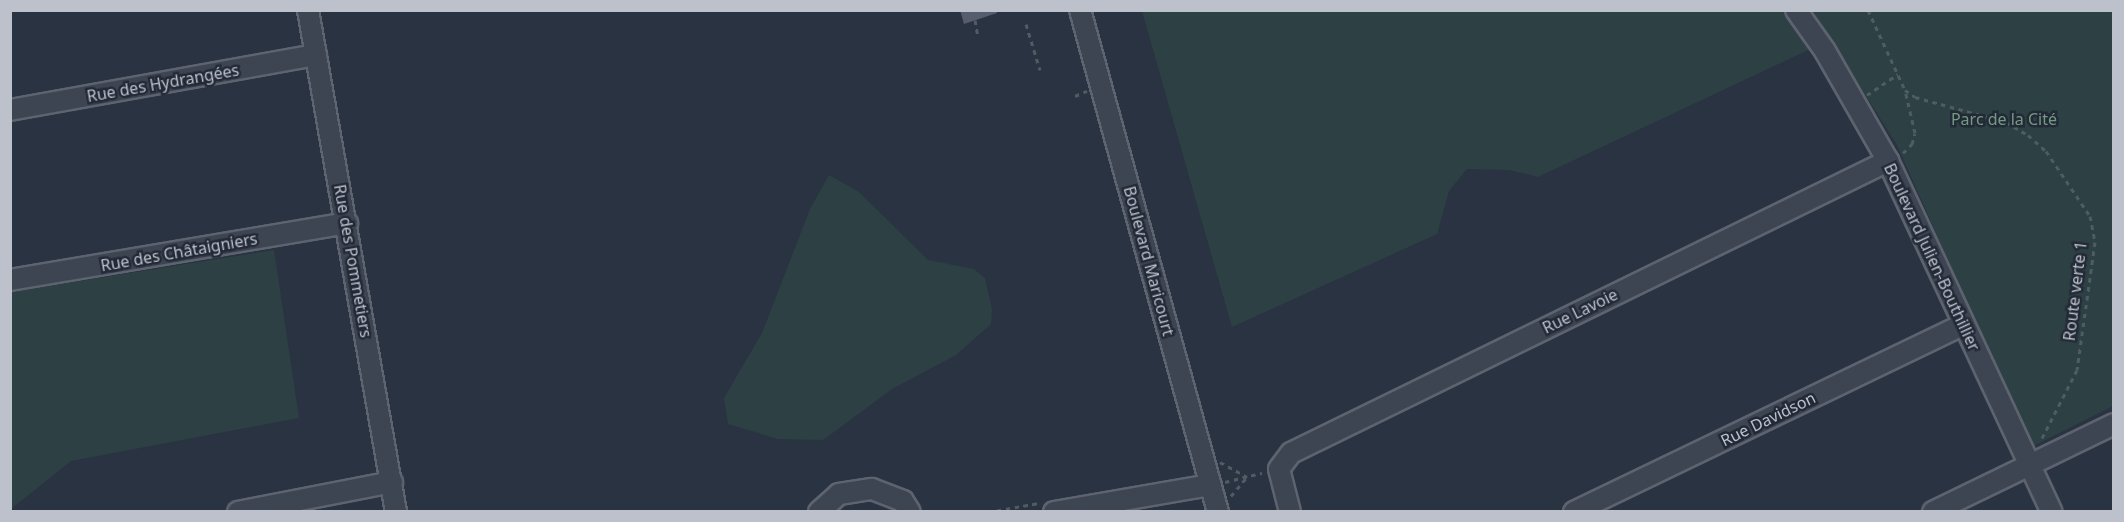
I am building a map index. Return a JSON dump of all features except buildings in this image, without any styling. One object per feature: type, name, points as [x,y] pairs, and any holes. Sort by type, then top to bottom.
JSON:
[{"type":"street","name":"Rue des Pommetiers","points":[[308,10],[396,512]]},
{"type":"street","name":"Boulevard Maricourt","points":[[1080,10],[1211,485],[1223,505]]},
{"type":"street","name":"Boulevard Julien-Bouthillier","points":[[1796,10],[1888,161],[1962,325],[2052,512]]},
{"type":"street","name":"Rue des Hydrangées","points":[[10,110],[316,56]]},
{"type":"street","name":"Rue Lavoie","points":[[1273,471],[1291,453],[1888,161]]},
{"type":"street","name":"Rue des Châtaigniers","points":[[10,280],[347,223]]},
{"type":"street","name":"Rue Davidson","points":[[1574,512],[1962,325]]},
{"type":"street","points":[[1933,512],[2114,424]]},
{"type":"street","points":[[1273,471],[1290,512]]},
{"type":"street","points":[[238,512],[392,482]]},
{"type":"street","points":[[1054,512],[1211,485]]},
{"type":"street","points":[[819,512],[839,494],[872,489],[903,501],[910,512]]},
{"type":"path","points":[[1868,10],[1905,90],[1915,133],[1908,150],[1888,161]]},
{"type":"path","points":[[975,20],[978,37]]},
{"type":"path","points":[[1026,24],[1040,70]]},
{"type":"path","points":[[1855,104],[1898,74]]},
{"type":"path","name":"Route verte 1","points":[[1905,90],[1915,97],[2006,122],[2028,135],[2046,151],[2090,216],[2095,242],[2077,370],[2030,465]]},
{"type":"path","points":[[1217,462],[1234,466],[1247,477]]},
{"type":"path","points":[[1223,505],[1238,491],[1247,477],[1273,471]]},
{"type":"green space","points":[[1142,11],[1788,11],[1817,46],[1538,177],[1509,170],[1467,169],[1449,191],[1437,234],[1232,327]]},
{"type":"green space","name":"Parc de la Cité","points":[[1812,11],[2113,11],[2113,406],[2031,447],[1897,145]]},
{"type":"green space","points":[[829,175],[859,192],[928,260],[974,269],[985,278],[992,310],[991,324],[956,355],[892,389],[823,440],[778,439],[728,424],[724,398],[762,333],[810,209]]},
{"type":"green space","points":[[274,250],[299,418],[71,461],[11,509],[11,292]]}]
